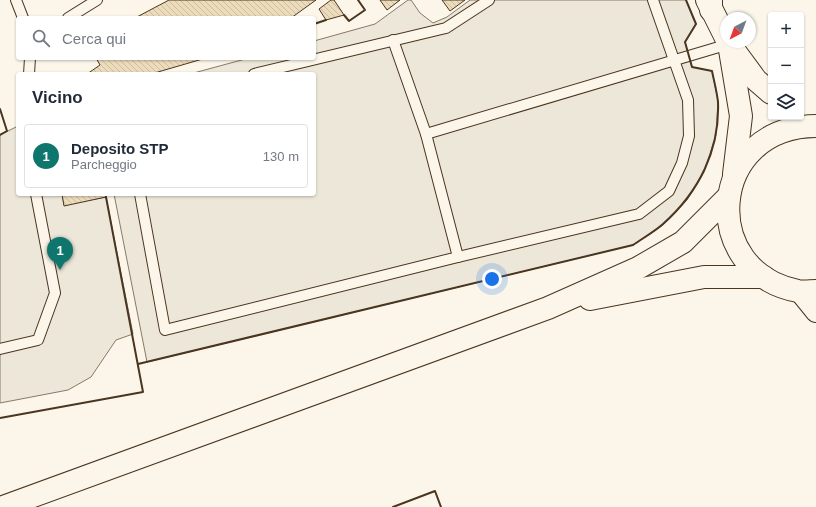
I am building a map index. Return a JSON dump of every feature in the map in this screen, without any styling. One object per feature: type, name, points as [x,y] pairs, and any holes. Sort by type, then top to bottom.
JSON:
[{"type":"street","points":[[710,3],[720,24]]},
{"type":"street","points":[[729,48],[740,116],[728,219],[735,242],[747,262],[764,277],[781,286],[807,291],[816,312]]},
{"type":"street","points":[[733,48],[756,80],[768,90]]},
{"type":"street","points":[[3,507],[548,308],[638,268],[683,242],[731,187],[744,159],[758,144],[775,133],[811,122]]},
{"type":"street","points":[[548,308],[704,276],[764,277]]},
{"type":"lane","points":[[16,0],[22,16]]},
{"type":"lane","points":[[71,16],[97,0]]},
{"type":"lane","points":[[316,59],[446,28],[489,0]]},
{"type":"lane","points":[[140,196],[165,330],[458,257],[639,214],[669,191],[682,163],[689,136],[688,100],[653,0]]},
{"type":"lane","points":[[393,40],[426,134],[458,257]]},
{"type":"lane","points":[[426,134],[674,60],[720,44]]},
{"type":"lane","points":[[29,72],[30,60]]},
{"type":"lane","points":[[262,72],[311,60]]},
{"type":"lane","points":[[0,349],[38,340],[55,293],[36,196]]},
{"type":"shaded area","points":[[408,0],[411,0],[420,13],[433,23],[447,17],[470,0],[686,0],[696,24],[685,42],[692,67],[712,71],[718,101],[716,135],[704,172],[687,200],[663,225],[633,245],[147,362],[114,196],[316,196],[316,72],[197,72],[242,60],[316,60],[316,40],[375,24]]},
{"type":"shaded area","points":[[16,127],[16,196],[62,196],[64,205],[106,197],[133,334],[116,340],[91,377],[68,390],[0,403],[0,135]]},
{"type":"building","points":[[169,0],[316,0],[294,16],[139,16]]},
{"type":"building","points":[[331,0],[334,0],[344,15],[326,20],[319,9]]},
{"type":"building","points":[[380,0],[400,0],[387,10]]},
{"type":"building","points":[[442,0],[465,0],[450,11]]},
{"type":"building","points":[[97,60],[199,60],[158,72],[90,72],[100,65]]},
{"type":"building","points":[[62,196],[106,196],[106,197],[64,206]]},
{"type":"wall","points":[[344,15],[349,21],[365,10],[358,0]]},
{"type":"wall","points":[[138,364],[633,245],[656,230],[676,212],[697,184],[711,153],[718,120],[718,102],[712,71],[692,67],[685,42],[696,24],[686,0]]},
{"type":"wall","points":[[316,23],[326,20]]},
{"type":"wall","points":[[0,109],[7,131],[0,135]]},
{"type":"wall","points":[[0,418],[143,392],[106,197]]},
{"type":"wall","points":[[393,507],[435,491],[441,507]]},
{"type":"place","name":"Deposito STP","points":[[60,270]]}]
